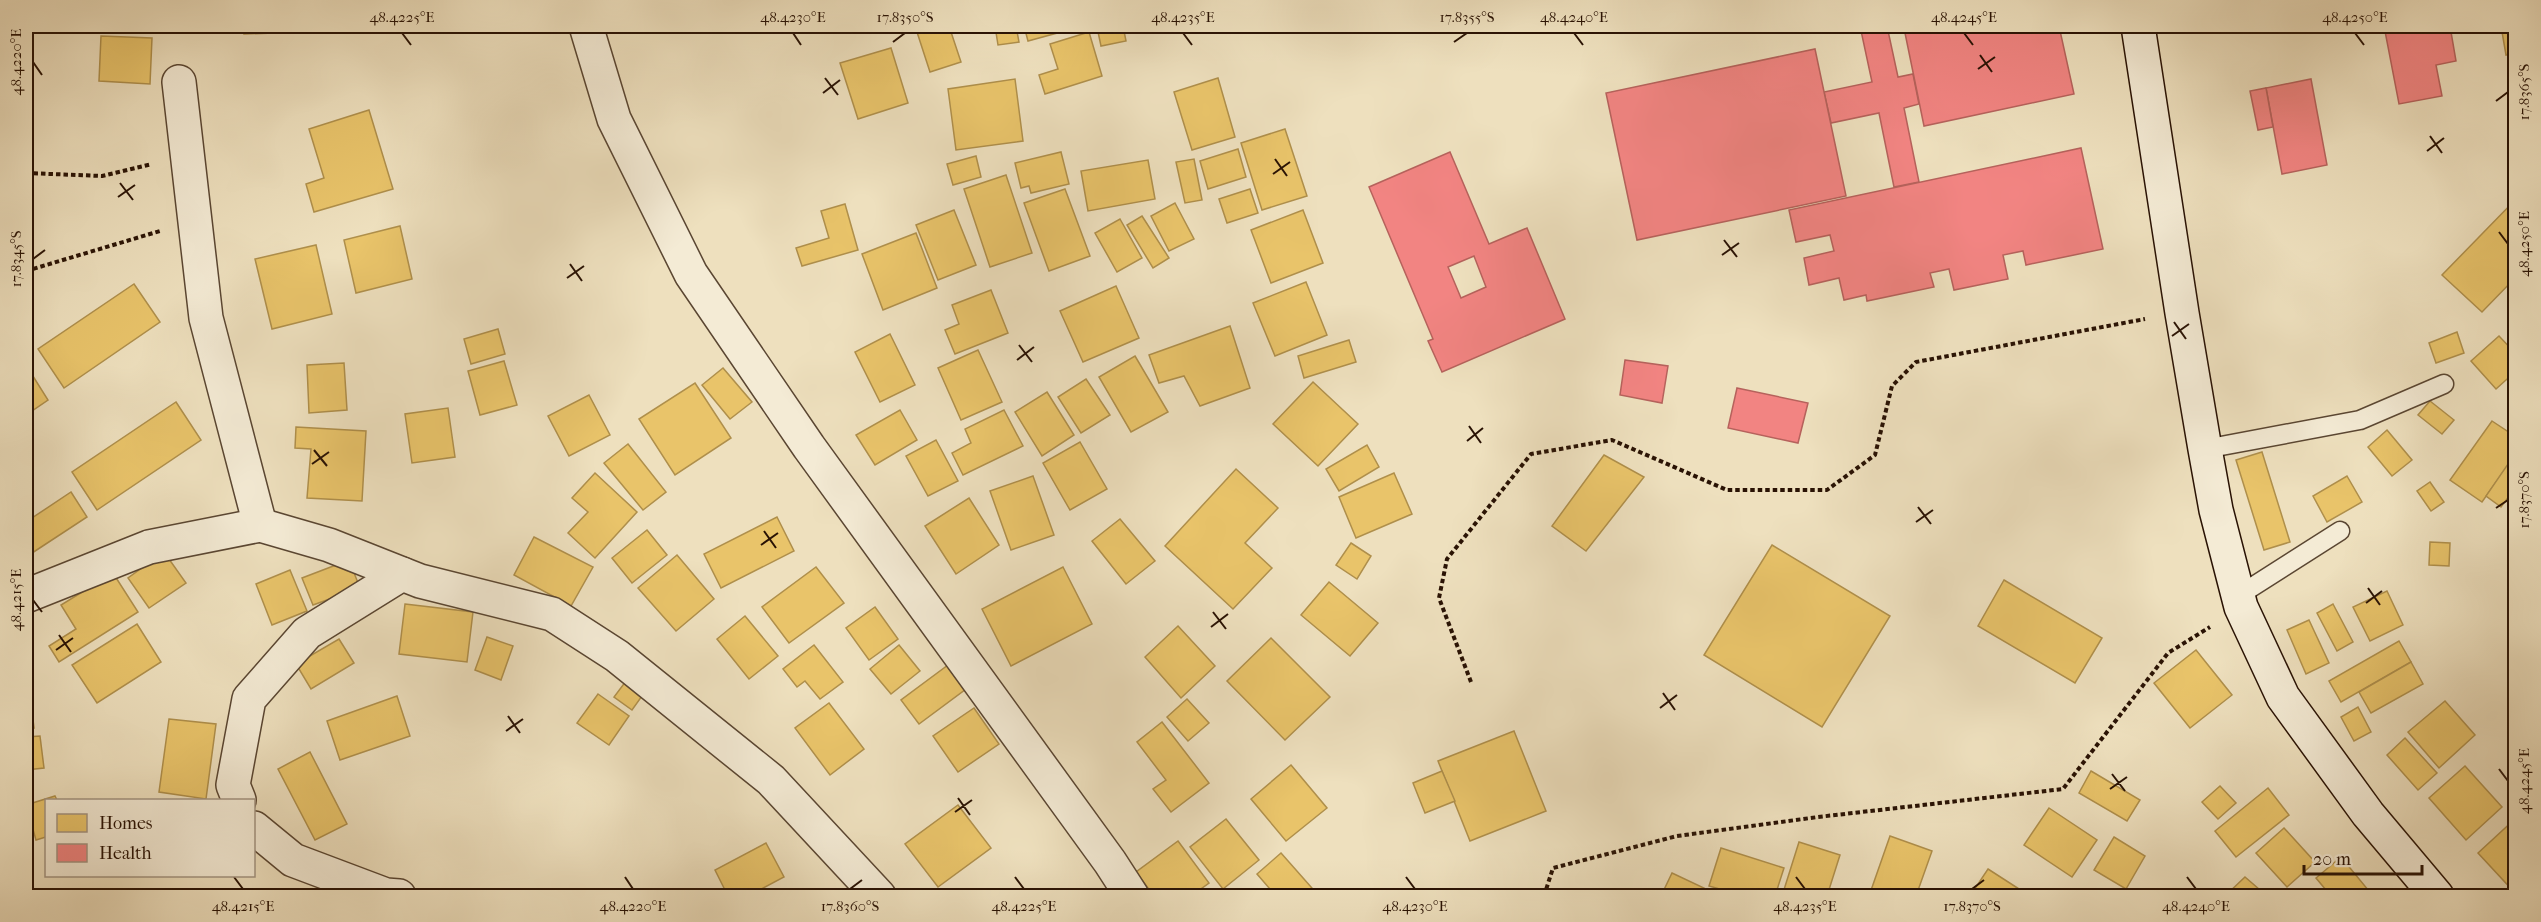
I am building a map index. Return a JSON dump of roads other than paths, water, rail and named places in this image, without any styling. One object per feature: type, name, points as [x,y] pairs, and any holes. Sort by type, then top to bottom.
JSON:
[{"type":"street","points":[[586,26],[614,119],[691,274],[809,447],[1110,862],[1132,897]]},
{"type":"street","points":[[2138,26],[2205,449],[2216,510],[2239,602],[2283,697],[2368,814],[2437,897]]},
{"type":"street","points":[[180,82],[206,318],[260,525]]},
{"type":"street","points":[[26,597],[149,547],[260,525],[329,545],[420,581],[552,614],[617,656],[771,780],[879,897]]},
{"type":"street","points":[[238,799],[233,785],[249,699],[307,633],[402,574]]},
{"type":"street","points":[[255,829],[293,860],[387,895],[399,897]]},
{"type":"lane","points":[[2205,449],[2360,420],[2444,384]]},
{"type":"lane","points":[[2239,602],[2340,531]]}]
